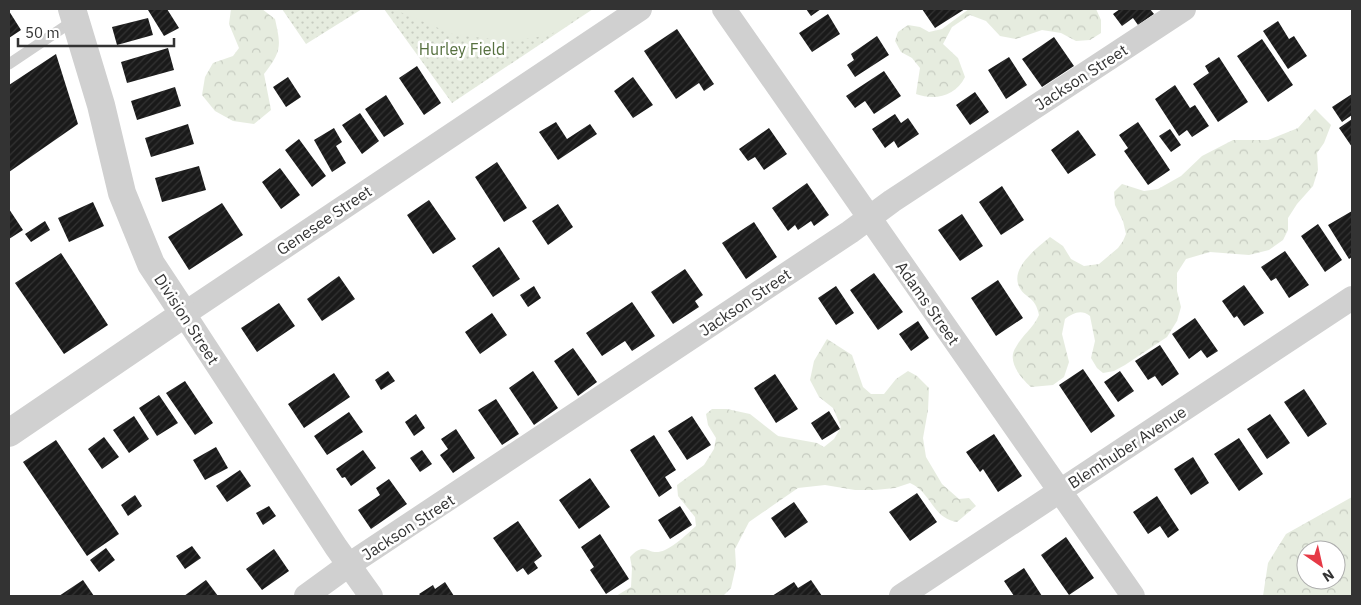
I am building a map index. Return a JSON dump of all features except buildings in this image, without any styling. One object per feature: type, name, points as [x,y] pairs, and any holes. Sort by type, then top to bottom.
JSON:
[{"type":"street","name":"Genesee Street","points":[[9,432],[640,9]]},
{"type":"street","name":"Adams Street","points":[[724,9],[1133,596]]},
{"type":"street","name":"Jackson Street","points":[[306,596],[350,564],[1184,9]]},
{"type":"street","name":"Division Street","points":[[74,12],[101,105],[122,193],[151,264],[336,547],[350,564],[371,596]]},
{"type":"street","name":"Blemhuber Avenue","points":[[901,596],[1352,298]]},
{"type":"lane","points":[[9,64],[74,12]]},
{"type":"green space","points":[[231,9],[262,9],[275,19],[277,28],[279,42],[277,54],[264,74],[271,110],[254,124],[233,121],[215,111],[202,95],[205,77],[213,63],[233,56],[239,48],[229,24]]},
{"type":"green space","points":[[282,9],[362,9],[306,44]]},
{"type":"green space","name":"Hurley Field","points":[[384,9],[593,9],[452,103]]},
{"type":"green space","points":[[397,9],[591,9],[550,35],[513,41],[455,35],[400,12]]},
{"type":"green space","points":[[969,9],[1096,9],[1101,20],[1101,33],[1090,40],[1076,41],[1061,33],[1042,30],[1016,39],[1000,36],[986,21],[970,15],[952,27],[943,44],[958,58],[965,77],[961,83],[951,93],[937,97],[916,94],[920,68],[912,58],[901,52],[895,41],[898,32],[908,25],[920,27],[929,32],[942,29]]},
{"type":"green space","points":[[1315,109],[1331,125],[1324,143],[1317,153],[1318,170],[1313,186],[1297,204],[1288,218],[1288,230],[1283,240],[1269,250],[1249,255],[1210,252],[1186,259],[1177,273],[1177,291],[1181,307],[1177,321],[1167,337],[1114,371],[1103,373],[1097,368],[1091,358],[1095,341],[1090,316],[1080,312],[1071,315],[1065,319],[1062,334],[1069,362],[1064,377],[1053,385],[1031,387],[1027,383],[1016,369],[1013,352],[1039,315],[1034,302],[1022,292],[1018,282],[1020,268],[1031,254],[1050,237],[1063,246],[1071,259],[1084,266],[1099,264],[1118,248],[1126,234],[1123,221],[1115,205],[1114,192],[1122,184],[1144,191],[1158,189],[1181,176],[1202,156],[1233,140],[1268,140],[1298,128]]},
{"type":"green space","points":[[827,339],[852,355],[863,387],[871,394],[884,394],[896,379],[908,371],[917,376],[929,388],[928,410],[923,438],[926,457],[942,484],[959,499],[969,498],[976,506],[957,522],[942,516],[923,493],[910,483],[895,488],[875,490],[855,490],[825,485],[798,488],[749,522],[735,549],[736,566],[731,588],[723,596],[616,596],[631,587],[632,568],[630,557],[635,552],[640,549],[655,552],[665,550],[696,526],[695,517],[678,496],[677,485],[704,465],[714,449],[716,438],[708,425],[706,414],[712,409],[727,409],[750,414],[778,436],[817,443],[824,447],[834,439],[841,427],[833,408],[819,397],[810,380],[814,361]]},
{"type":"green space","points":[[1352,497],[1352,596],[1263,596],[1268,563],[1286,534]]}]
